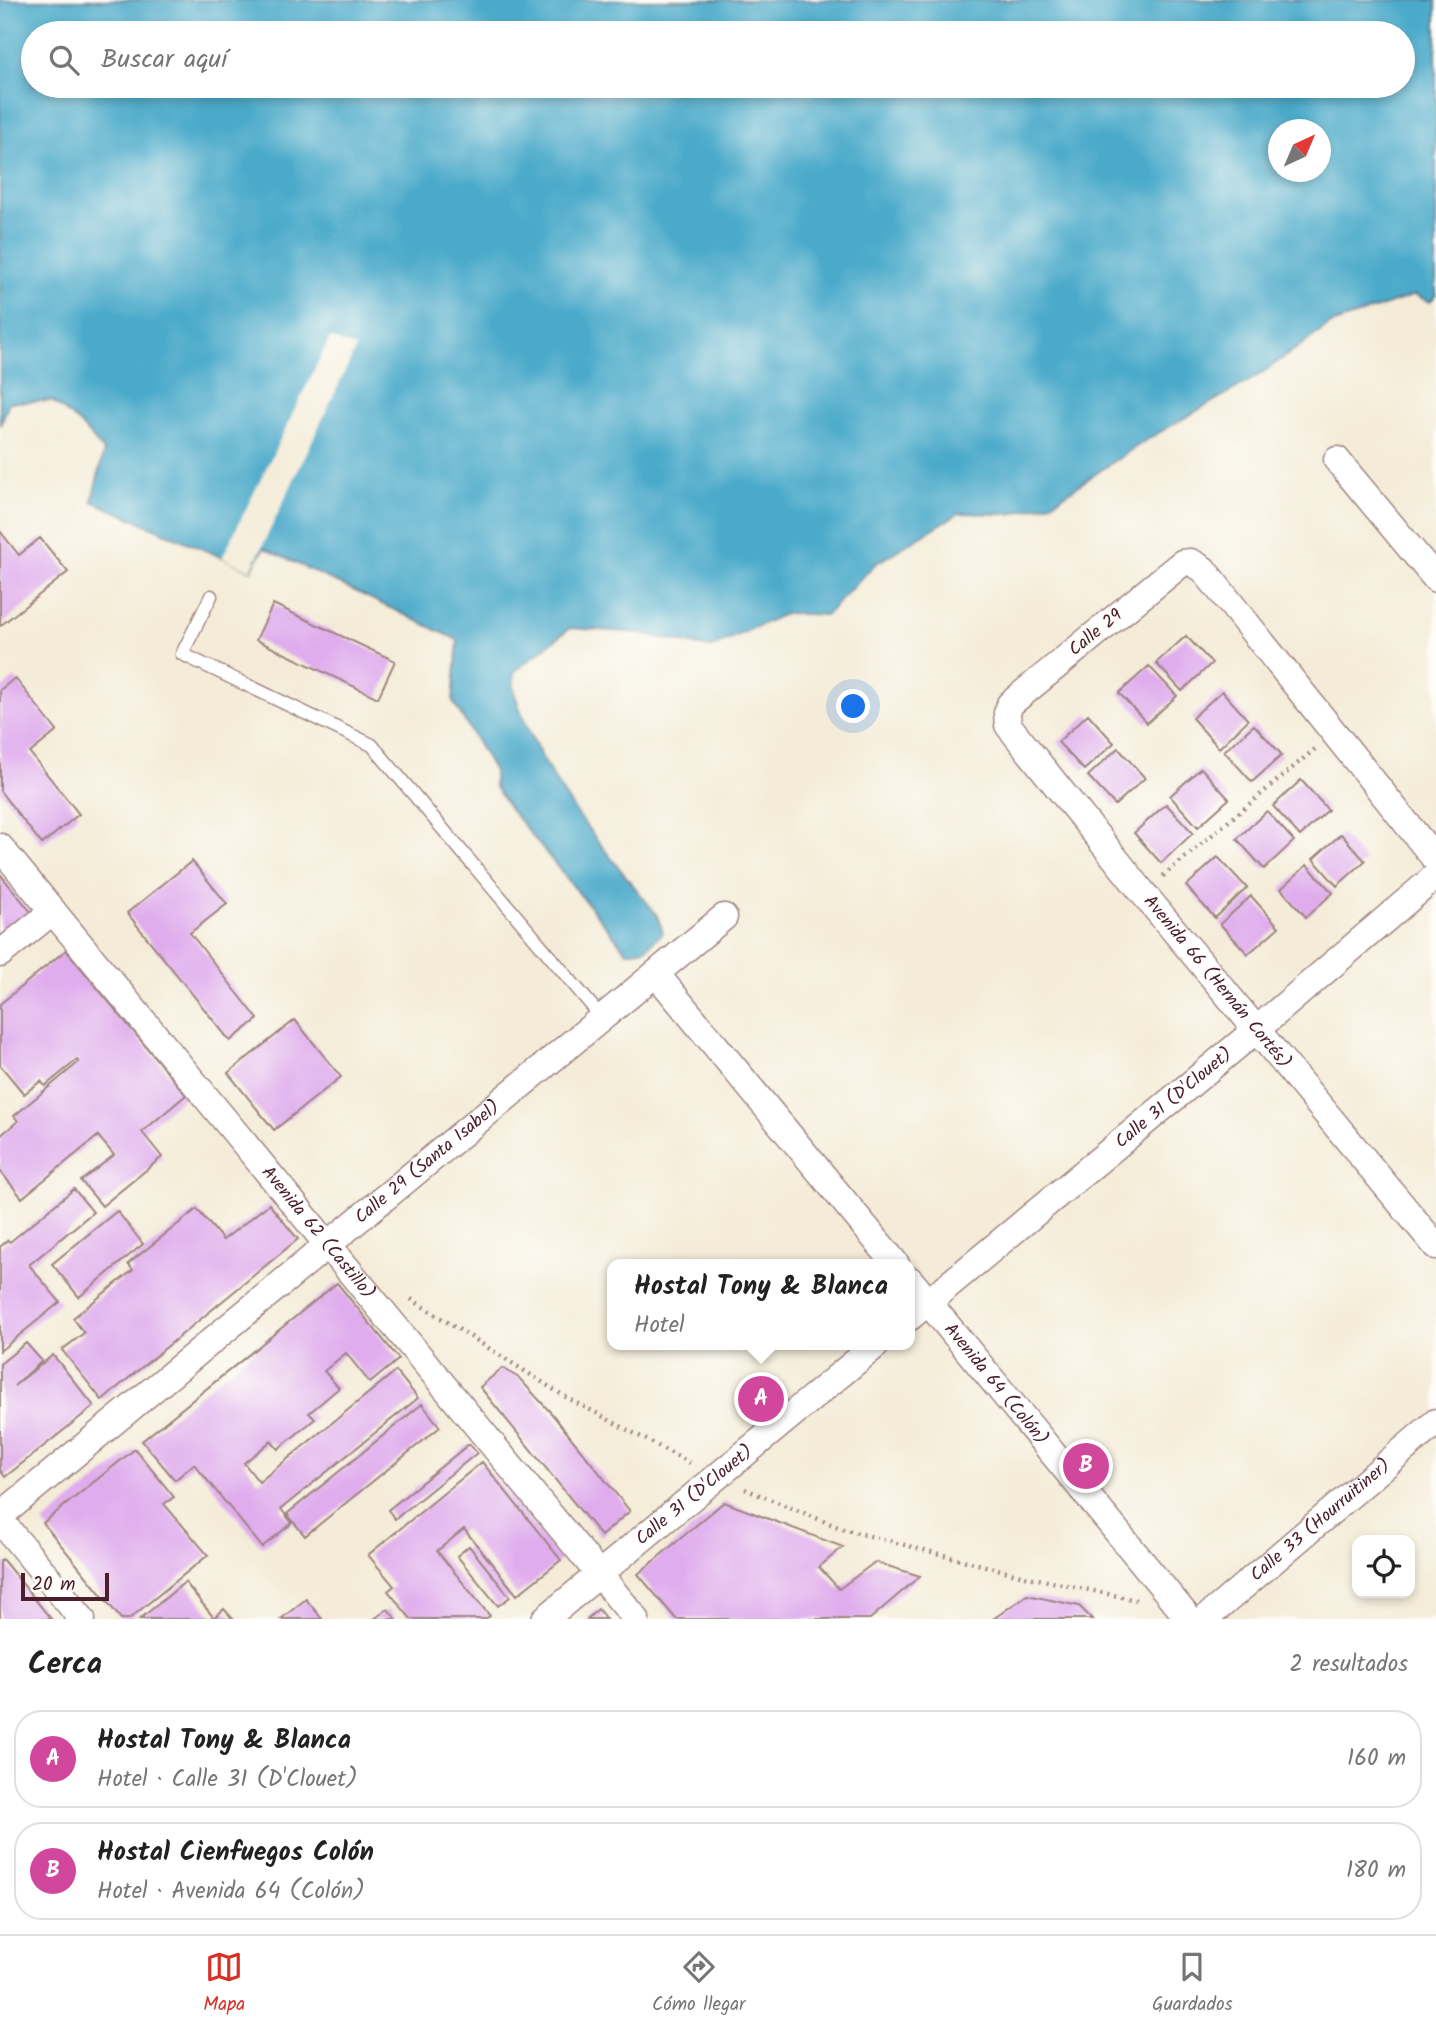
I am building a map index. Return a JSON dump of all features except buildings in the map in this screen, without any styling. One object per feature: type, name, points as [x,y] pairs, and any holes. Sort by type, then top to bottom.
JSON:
[{"type":"street","points":[[1337,460],[1436,579]]},
{"type":"street","name":"Calle 29","points":[[1007,713],[1010,704],[1182,563],[1191,562],[1203,569],[1334,733]]},
{"type":"street","name":"Avenida 66 (Hernán Cortés)","points":[[1007,713],[1008,724],[1143,893],[1436,1247]]},
{"type":"street","points":[[1334,733],[1436,860]]},
{"type":"street","name":"Avenida 62 (Castillo)","points":[[0,847],[636,1619]]},
{"type":"street","name":"Calle 31 (D'Clouet)","points":[[919,1310],[1256,1030],[1436,876]]},
{"type":"street","points":[[0,954],[53,911]]},
{"type":"street","name":"Calle 29 (Santa Isabel)","points":[[0,1518],[724,917]]},
{"type":"street","points":[[657,975],[892,1259]]},
{"type":"street","name":"Avenida 64 (Colón)","points":[[919,1310],[1189,1619]]},
{"type":"street","name":"Calle 31 (D'Clouet)","points":[[545,1619],[870,1350]]},
{"type":"street","name":"Calle 33 (Hourruitiner)","points":[[1205,1619],[1436,1422]]},
{"type":"street","points":[[0,1518],[82,1619]]},
{"type":"lane","points":[[211,596],[182,654],[372,745],[603,1019]]},
{"type":"path","points":[[1143,893],[1334,733]]},
{"type":"water","points":[[0,0],[1436,0],[1436,295],[1430,302],[1415,295],[1331,324],[1256,377],[1143,442],[1052,503],[1010,514],[959,513],[875,564],[826,615],[786,613],[710,648],[640,633],[570,628],[514,672],[518,705],[552,776],[585,824],[657,915],[663,933],[645,949],[627,952],[494,786],[494,771],[453,701],[458,640],[264,548],[251,570],[92,501],[104,451],[79,423],[52,401],[9,402],[0,426]]},
{"type":"pier","points":[[330,338],[356,348],[251,570],[222,558]]},
{"type":"place","name":"Hostal Tony & Blanca","points":[[761,1399]]},
{"type":"place","name":"Hostal Cienfuegos Colón","points":[[1086,1466]]}]
